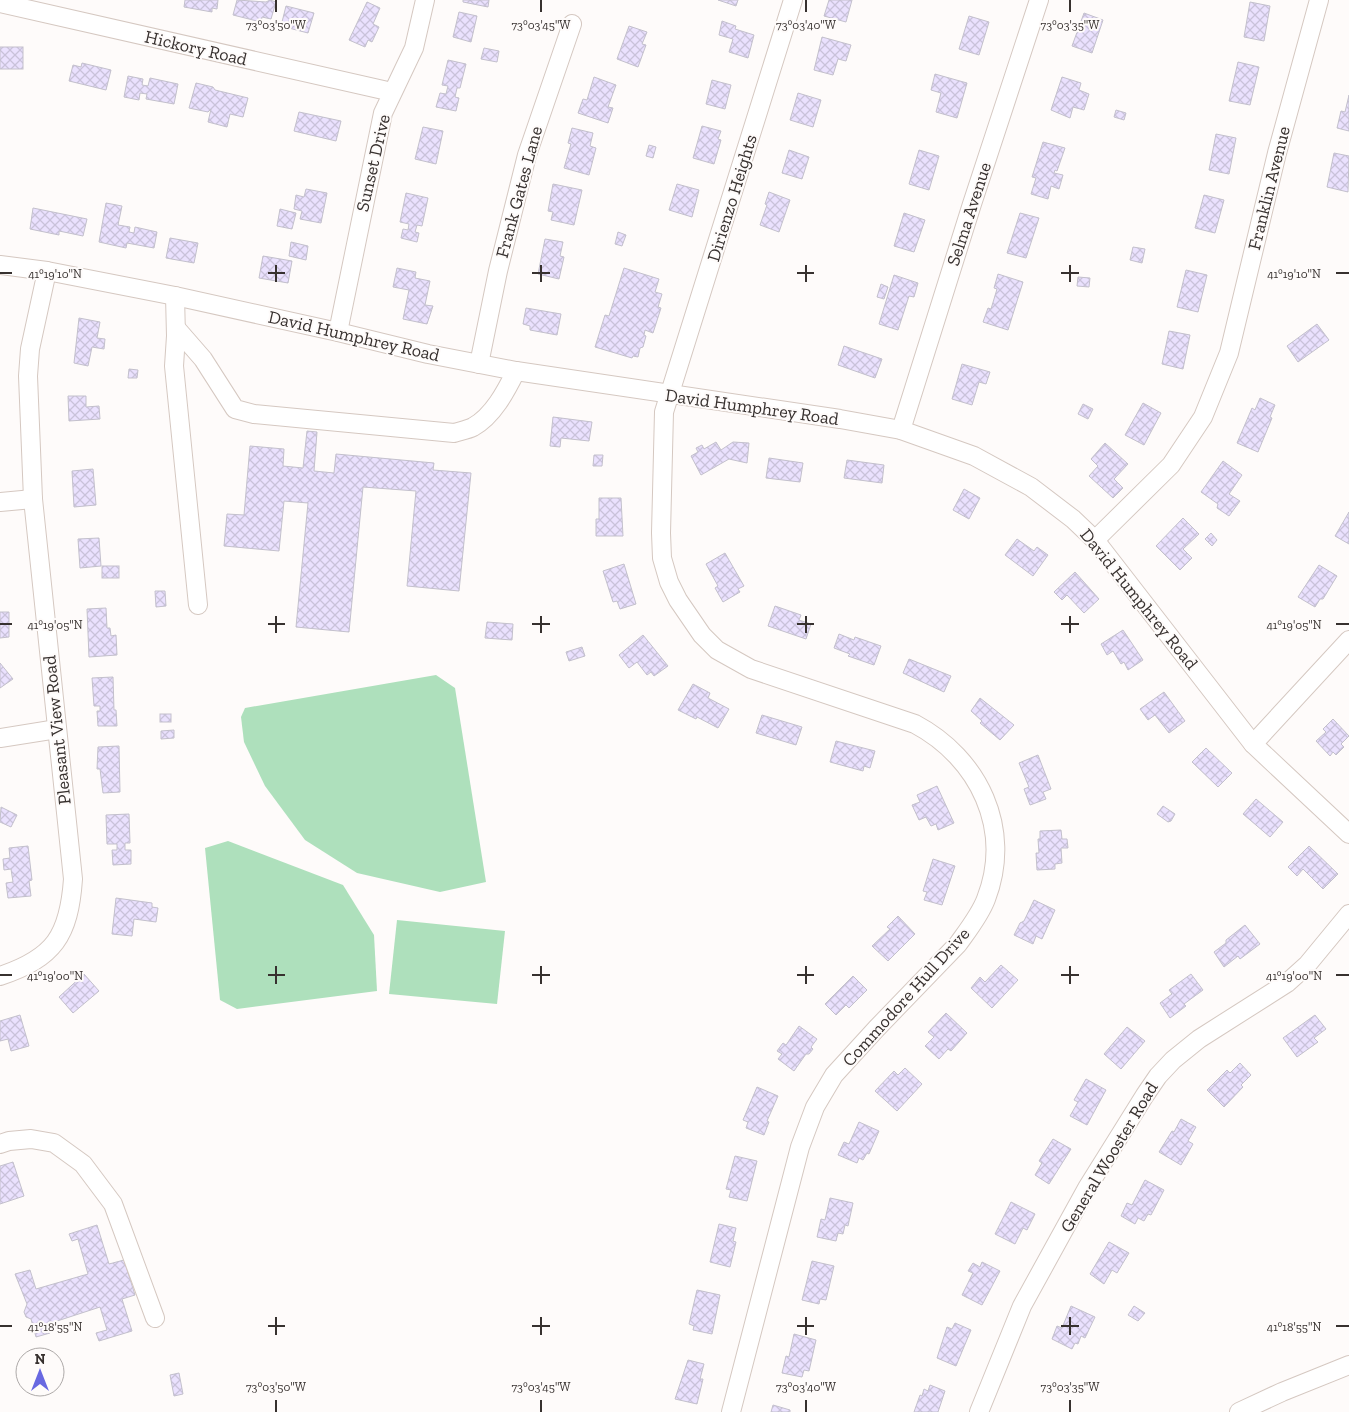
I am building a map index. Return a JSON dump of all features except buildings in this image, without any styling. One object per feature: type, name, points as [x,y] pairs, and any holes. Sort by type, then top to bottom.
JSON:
[{"type":"street","name":"Sunset Drive","points":[[338,332],[383,113],[414,48],[425,0]]},
{"type":"street","name":"Dirienzo Heights","points":[[670,395],[794,0]]},
{"type":"street","name":"Selma Avenue","points":[[901,430],[972,204],[1040,0]]},
{"type":"street","name":"Franklin Avenue","points":[[1095,540],[1171,466],[1203,417],[1229,353],[1277,153],[1319,0]]},
{"type":"street","name":"Hickory Road","points":[[0,3],[392,92]]},
{"type":"street","name":"Frank Gates Lane","points":[[479,364],[498,271],[527,155],[572,24]]},
{"type":"street","name":"David Humphrey Road","points":[[0,265],[47,271],[175,296],[428,354],[516,371],[840,419],[901,430],[974,456],[1031,487],[1073,518],[1095,540],[1253,744],[1349,834]]},
{"type":"street","name":"Pleasant View Road","points":[[0,976],[32,963],[45,955],[62,931],[68,918],[72,899],[73,879],[33,499],[28,376],[30,349],[47,271]]},
{"type":"street","points":[[175,296],[174,366],[198,605]]},
{"type":"street","points":[[176,328],[203,359],[235,409],[254,414],[454,433],[473,427],[489,414],[506,392],[516,371]]},
{"type":"street","name":"Commodore Hull Drive","points":[[670,395],[664,412],[662,558],[678,600],[702,635],[717,650],[751,669],[915,724],[934,734],[965,764],[975,779],[987,805],[994,836],[994,867],[991,884],[986,900],[974,922],[958,944],[844,1063],[815,1106],[800,1147],[731,1412]]},
{"type":"street","points":[[0,502],[33,499]]},
{"type":"street","points":[[1253,744],[1349,640]]},
{"type":"street","points":[[0,738],[57,729]]},
{"type":"street","name":"General Wooster Road","points":[[979,1412],[1022,1306],[1087,1188],[1154,1082],[1173,1060],[1199,1039],[1287,984],[1307,965],[1349,914]]},
{"type":"street","points":[[0,1144],[9,1141],[31,1139],[54,1143],[83,1164],[113,1204],[155,1318]]},
{"type":"street","points":[[1238,1412],[1349,1365]]},
{"type":"green space","points":[[436,675],[455,688],[486,882],[440,892],[357,873],[305,840],[265,786],[244,742],[241,717],[245,708]]},
{"type":"green space","points":[[228,841],[343,885],[374,935],[377,991],[237,1009],[220,1000],[205,848]]},
{"type":"green space","points":[[397,920],[505,931],[497,1004],[389,994]]}]
